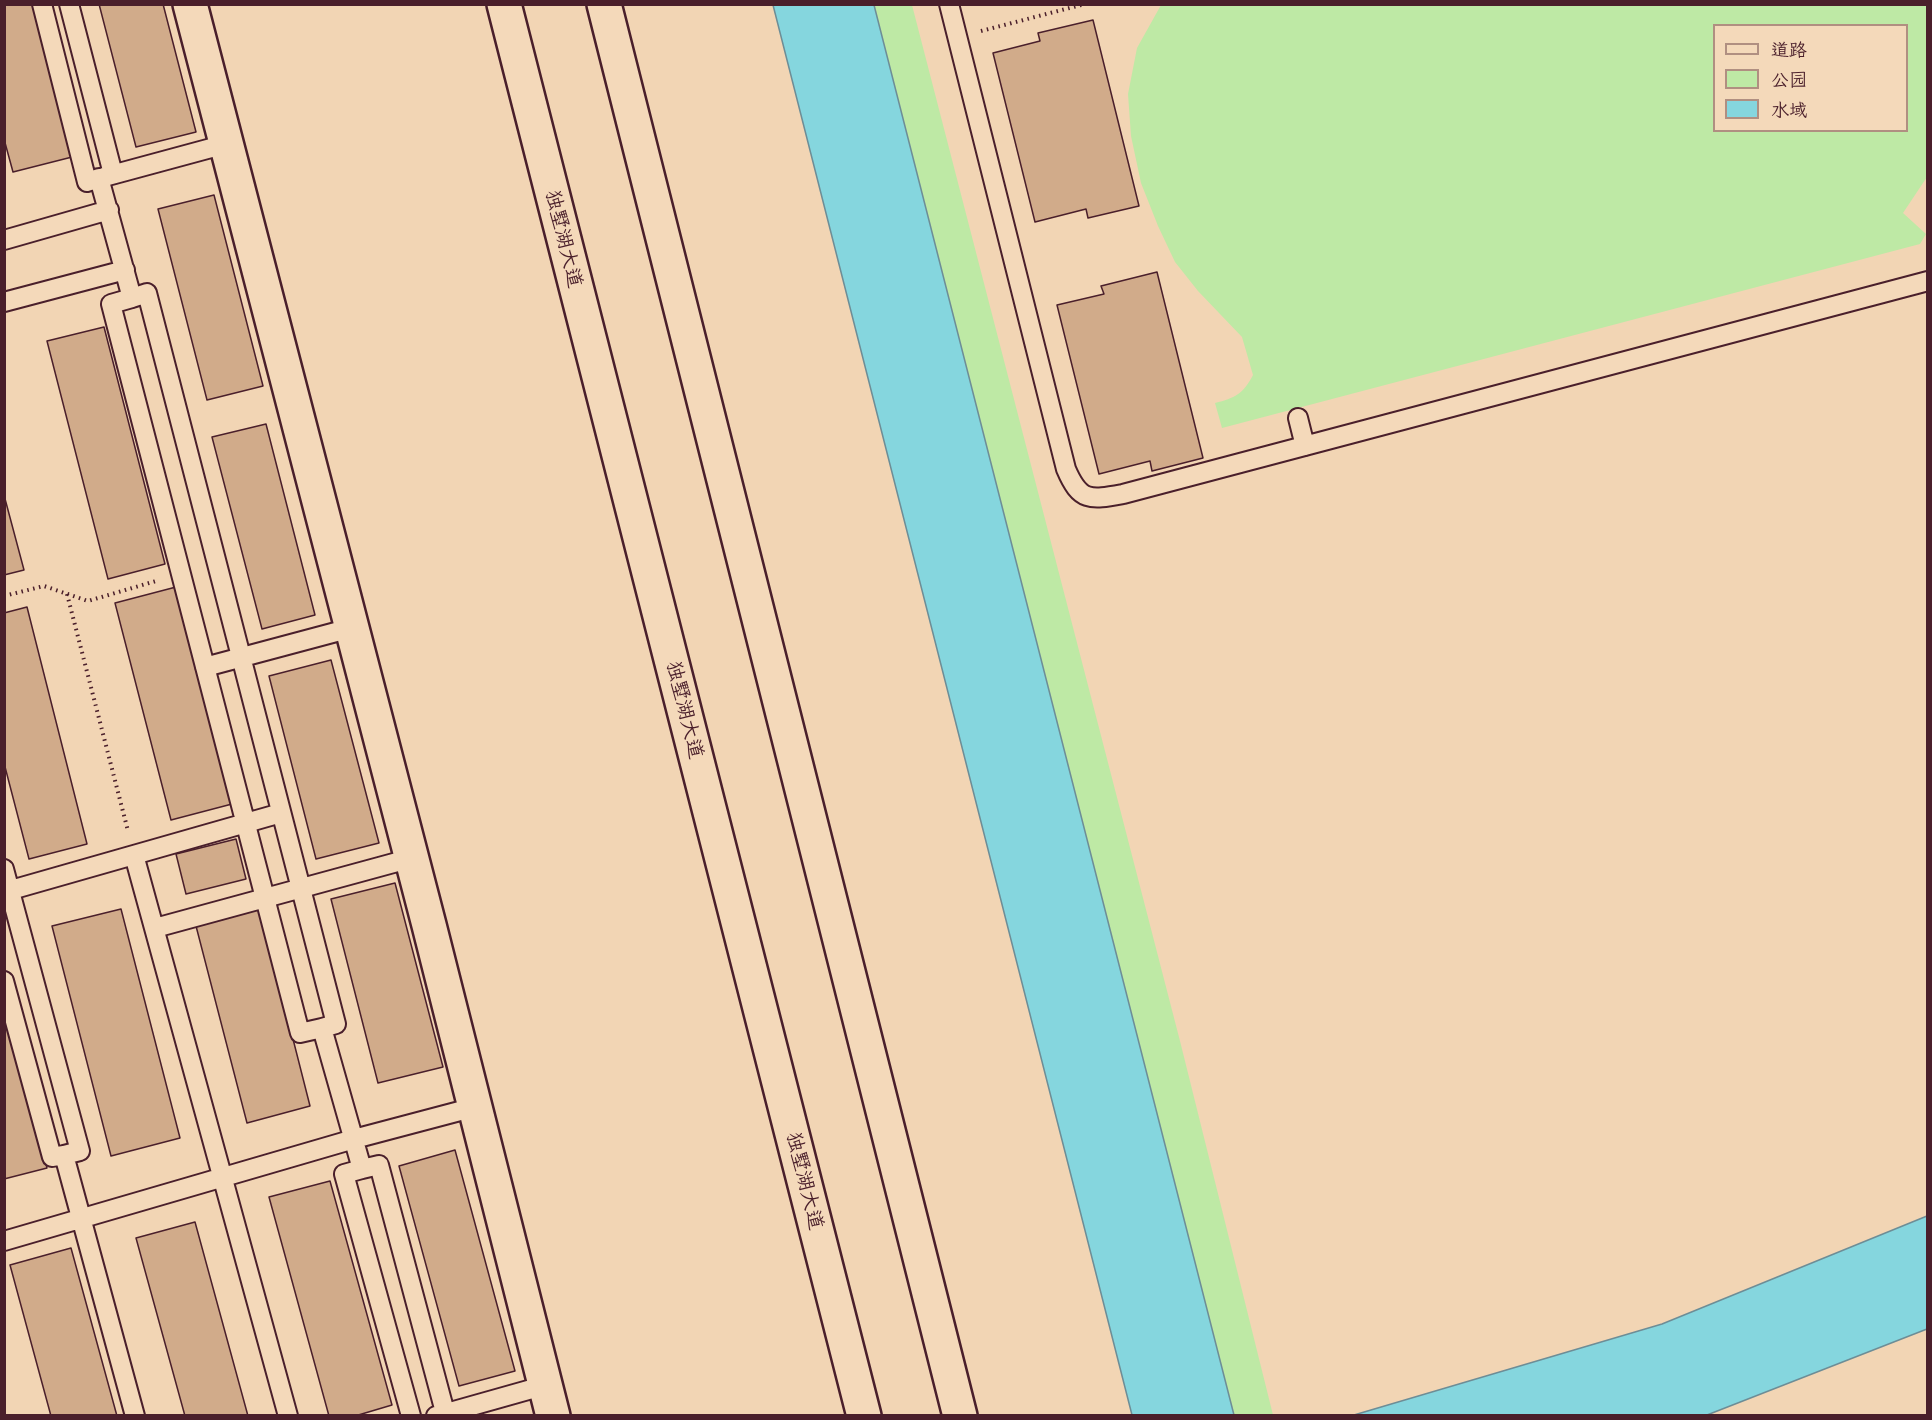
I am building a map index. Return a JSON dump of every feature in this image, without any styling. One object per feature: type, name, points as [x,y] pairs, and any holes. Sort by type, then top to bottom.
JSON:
[{"type":"main road","points":[[190,4],[550,1400]]},
{"type":"main road","name":"独墅湖大道","points":[[504,4],[864,1416]]},
{"type":"main road","points":[[603,4],[960,1416]]},
{"type":"lane","points":[[42,4],[87,182],[226,144]]},
{"type":"lane","points":[[69,4],[106,176],[109,210],[132,298]]},
{"type":"lane","points":[[949,4],[1066,469],[1073,486],[1085,496],[1098,498],[1123,494],[1928,281]]},
{"type":"lane","points":[[4,240],[109,210]]},
{"type":"lane","points":[[4,302],[125,270]]},
{"type":"lane","points":[[147,293],[336,1024],[322,1028],[300,1033],[111,304],[132,298],[147,293]]},
{"type":"lane","points":[[1298,418],[1305,446]]},
{"type":"lane","points":[[205,667],[351,628]]},
{"type":"lane","points":[[7,891],[281,813]]},
{"type":"lane","points":[[134,855],[288,1416]]},
{"type":"lane","points":[[155,928],[412,858]]},
{"type":"lane","points":[[4,869],[7,891],[80,1151],[52,1157],[4,981]]},
{"type":"lane","points":[[322,1028],[362,1169]]},
{"type":"lane","points":[[4,1241],[354,1138],[475,1107]]},
{"type":"lane","points":[[64,1155],[135,1416]]},
{"type":"lane","points":[[411,1416],[344,1174],[379,1165],[442,1415],[550,1400]]},
{"type":"path","points":[[957,37],[1085,4]]},
{"type":"path","points":[[4,596],[44,586],[88,601],[181,573]]},
{"type":"path","points":[[67,594],[134,855]]},
{"type":"green space","points":[[874,5],[912,5],[1180,1041],[1273,1415],[1234,1415]]},
{"type":"green space","points":[[1161,5],[1927,5],[1927,177],[1903,213],[1926,234],[1920,244],[1222,428],[1215,403],[1238,394],[1246,387],[1253,375],[1242,337],[1198,291],[1175,262],[1158,226],[1141,183],[1131,136],[1128,94],[1137,48]]},
{"type":"water","points":[[773,5],[874,5],[1234,1415],[1132,1415]]},
{"type":"water","points":[[1927,1216],[1927,1329],[1707,1415],[1354,1415],[1662,1324]]},
{"type":"building","points":[[4,4],[37,4],[76,156],[13,172],[4,139]]},
{"type":"building","points":[[99,4],[163,4],[196,132],[136,147]]},
{"type":"building","points":[[1093,20],[1139,206],[1088,218],[1086,209],[1035,222],[993,53],[1040,41],[1038,33]]},
{"type":"building","points":[[214,195],[263,386],[207,400],[158,209]]},
{"type":"building","points":[[1157,272],[1203,458],[1152,471],[1150,461],[1099,474],[1057,305],[1104,294],[1101,286]]},
{"type":"building","points":[[104,327],[165,564],[108,579],[47,341]]},
{"type":"building","points":[[266,424],[315,615],[262,629],[212,437]]},
{"type":"building","points":[[4,495],[24,570],[4,575]]},
{"type":"building","points":[[176,587],[232,804],[171,820],[115,603]]},
{"type":"building","points":[[27,607],[87,844],[29,859],[4,763],[4,613]]},
{"type":"building","points":[[331,660],[379,843],[316,859],[269,676]]},
{"type":"building","points":[[236,839],[246,879],[186,894],[176,854]]},
{"type":"building","points":[[395,883],[443,1067],[378,1083],[331,899]]},
{"type":"building","points":[[121,909],[180,1138],[111,1156],[52,926]]},
{"type":"building","points":[[260,909],[310,1106],[247,1123],[196,926]]},
{"type":"building","points":[[4,1003],[47,1168],[4,1179]]},
{"type":"building","points":[[455,1150],[515,1371],[459,1386],[399,1166]]},
{"type":"building","points":[[330,1181],[392,1405],[355,1416],[329,1416],[269,1197]]},
{"type":"building","points":[[195,1222],[248,1416],[185,1416],[136,1238]]},
{"type":"building","points":[[71,1248],[117,1416],[51,1416],[10,1265]]}]
